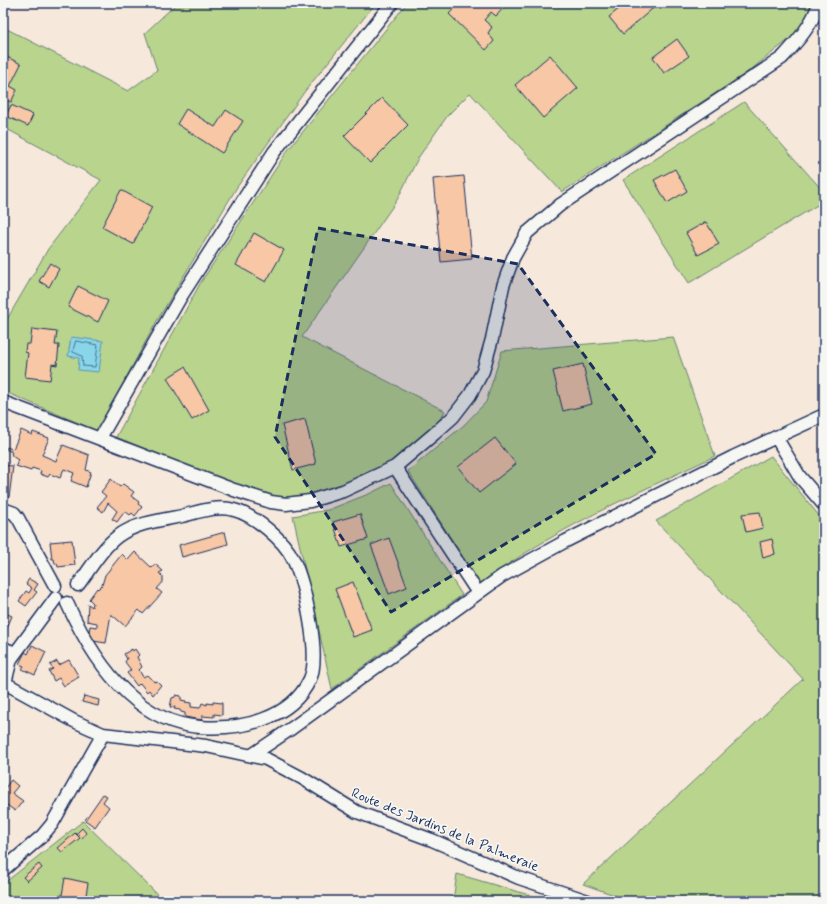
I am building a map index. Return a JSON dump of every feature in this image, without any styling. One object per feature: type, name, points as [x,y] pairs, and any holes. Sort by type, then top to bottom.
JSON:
[{"type":"street","points":[[100,438],[180,298],[274,152],[392,3]]},
{"type":"street","points":[[3,402],[260,499],[286,504],[310,501],[342,491],[395,467],[453,417],[470,395],[483,371],[492,339],[503,286],[513,258],[527,234],[560,205],[782,58],[797,43],[811,22],[819,3]]},
{"type":"street","points":[[252,755],[299,724],[502,576],[566,541],[776,437],[824,415]]},
{"type":"street","points":[[776,437],[800,477],[824,505]]},
{"type":"street","points":[[395,467],[478,593]]},
{"type":"street","points":[[3,509],[14,513],[18,518],[90,649],[124,690],[149,710],[169,720],[186,726],[213,728],[250,724],[280,711],[294,701],[311,677],[313,649],[310,623],[302,585],[292,558],[280,542],[262,526],[253,519],[234,510],[218,508],[159,521],[128,531],[117,537],[106,548],[78,585]]},
{"type":"street","points":[[4,682],[11,659],[59,595]]},
{"type":"street","points":[[3,648],[15,654]]},
{"type":"street","name":"Route des Jardins de la Palmeraie","points":[[4,682],[74,722],[103,734],[206,746],[266,759],[289,771],[357,812],[432,840],[519,878],[588,901]]},
{"type":"street","points":[[3,870],[36,842],[52,824],[103,734]]},
{"type":"highlighted area","points":[[318,228],[518,264],[656,454],[391,612],[275,437]]},
{"type":"green space","points":[[177,3],[376,3],[305,91],[237,187],[158,319],[97,431],[3,391],[3,326],[48,249],[101,180],[3,127],[3,27],[128,91],[157,70],[145,33]]},
{"type":"green space","points":[[407,3],[815,3],[796,34],[744,75],[562,192],[470,93],[448,115],[418,158],[397,200],[302,337],[445,411],[437,424],[397,459],[361,477],[313,497],[282,501],[235,485],[116,437],[201,282],[288,150]]},
{"type":"green space","points":[[744,102],[824,192],[824,201],[689,283],[623,180]]},
{"type":"green space","points":[[673,337],[715,456],[594,514],[536,547],[480,584],[408,471],[464,425],[486,402],[502,351]]},
{"type":"green space","points":[[771,456],[824,522],[824,901],[631,901],[583,884],[803,679],[656,521]]},
{"type":"green space","points":[[391,483],[462,595],[332,689],[293,516],[328,510],[371,493]]},
{"type":"green space","points":[[83,821],[164,901],[3,901],[3,884]]},
{"type":"green space","points":[[457,874],[550,901],[447,901],[454,894]]},
{"type":"water","points":[[71,337],[103,341],[99,372],[78,370],[79,358],[68,356]]},
{"type":"building","points":[[459,3],[508,3],[496,16],[491,12],[484,20],[492,27],[488,33],[494,41],[486,50],[449,14]]},
{"type":"building","points":[[626,3],[659,3],[623,34],[609,17]]},
{"type":"building","points":[[677,39],[689,56],[664,73],[653,57]]},
{"type":"building","points":[[3,55],[21,64],[10,86],[17,90],[11,102],[4,99],[3,102]]},
{"type":"building","points":[[550,55],[578,88],[543,118],[515,85]]},
{"type":"building","points":[[382,98],[408,125],[370,163],[344,136]]},
{"type":"building","points":[[11,105],[33,115],[28,126],[6,116]]},
{"type":"building","points":[[186,109],[215,127],[226,110],[243,121],[222,153],[177,124]]},
{"type":"building","points":[[675,169],[687,191],[667,203],[654,180]]},
{"type":"building","points":[[464,176],[472,259],[441,262],[433,179]]},
{"type":"building","points":[[121,190],[152,207],[133,244],[102,227]]},
{"type":"building","points":[[706,222],[719,244],[698,255],[686,233]]},
{"type":"building","points":[[254,233],[284,250],[266,282],[236,265]]},
{"type":"building","points":[[50,263],[59,269],[49,287],[39,281]]},
{"type":"building","points":[[78,286],[108,301],[98,322],[68,307]]},
{"type":"building","points":[[32,329],[57,332],[55,345],[59,345],[57,365],[52,364],[50,380],[25,377],[28,353],[25,352],[26,344],[30,344]]},
{"type":"building","points":[[583,364],[592,404],[563,411],[553,371]]},
{"type":"building","points":[[185,367],[209,410],[192,420],[167,378]]},
{"type":"building","points":[[305,419],[316,464],[293,470],[282,425]]},
{"type":"building","points":[[21,430],[32,435],[33,432],[49,438],[42,455],[56,461],[63,445],[89,455],[86,470],[91,472],[86,487],[71,481],[74,473],[64,469],[60,478],[50,474],[48,477],[40,474],[41,471],[32,468],[31,471],[16,466],[18,460],[12,456],[11,451],[7,450],[7,447],[12,449],[14,447]]},
{"type":"building","points":[[495,438],[516,464],[479,493],[458,467]]},
{"type":"building","points":[[3,465],[13,466],[9,498],[3,497]]},
{"type":"building","points":[[111,479],[120,487],[123,484],[134,492],[131,496],[139,502],[138,504],[142,507],[135,516],[132,513],[130,515],[125,511],[117,522],[112,519],[117,511],[108,503],[103,512],[97,507],[106,496],[101,492]]},
{"type":"building","points":[[760,512],[763,528],[746,532],[742,514]]},
{"type":"building","points":[[360,514],[368,539],[341,547],[333,522]]},
{"type":"building","points":[[3,526],[6,526],[4,545],[3,545]]},
{"type":"building","points":[[225,532],[228,544],[182,557],[179,545]]},
{"type":"building","points":[[389,538],[407,587],[389,594],[371,545]]},
{"type":"building","points":[[772,539],[775,554],[763,558],[760,542]]},
{"type":"building","points":[[72,540],[75,565],[58,567],[57,563],[55,564],[54,559],[52,559],[50,542]]},
{"type":"building","points":[[135,552],[152,568],[155,564],[163,571],[159,573],[163,577],[163,582],[157,589],[162,593],[143,614],[139,610],[125,626],[111,614],[106,643],[93,641],[93,638],[88,638],[90,626],[97,627],[97,623],[87,621],[88,604],[92,607],[93,603],[89,599],[97,588],[98,589],[102,585],[105,575],[122,554],[128,560]]},
{"type":"building","points":[[29,579],[38,584],[34,590],[37,592],[26,606],[19,601],[26,591],[29,593],[32,588],[26,584]]},
{"type":"building","points":[[353,582],[372,630],[353,637],[335,589]]},
{"type":"building","points":[[3,612],[12,616],[7,628],[3,626]]},
{"type":"building","points":[[32,645],[46,652],[35,675],[22,669],[24,666],[19,664],[25,652],[28,654]]},
{"type":"building","points":[[132,649],[133,651],[135,649],[139,655],[137,657],[142,667],[139,670],[143,677],[147,675],[154,682],[157,681],[161,685],[153,695],[149,690],[147,692],[140,683],[137,686],[127,673],[131,670],[125,662],[127,659],[124,654]]},
{"type":"building","points":[[69,660],[79,677],[64,686],[59,678],[54,681],[49,671],[53,669],[50,665],[57,661],[59,665]]},
{"type":"building","points":[[176,695],[181,696],[181,700],[191,703],[191,707],[200,708],[202,703],[207,705],[207,703],[213,704],[213,702],[222,703],[222,715],[214,714],[214,717],[202,716],[202,720],[185,717],[185,713],[174,709],[175,707],[170,707],[172,698]]},
{"type":"building","points":[[84,696],[99,700],[98,706],[82,702]]},
{"type":"building","points":[[11,780],[18,786],[12,793],[23,801],[15,811],[7,805],[3,811],[3,787],[5,788]]},
{"type":"building","points":[[103,794],[107,796],[103,802],[109,807],[95,827],[85,820]]},
{"type":"building","points":[[82,828],[86,833],[82,838],[77,833]]},
{"type":"building","points":[[75,833],[80,838],[62,852],[58,848]]},
{"type":"building","points":[[39,864],[42,868],[27,881],[23,877]]},
{"type":"building","points":[[65,878],[88,883],[85,901],[61,901]]}]
